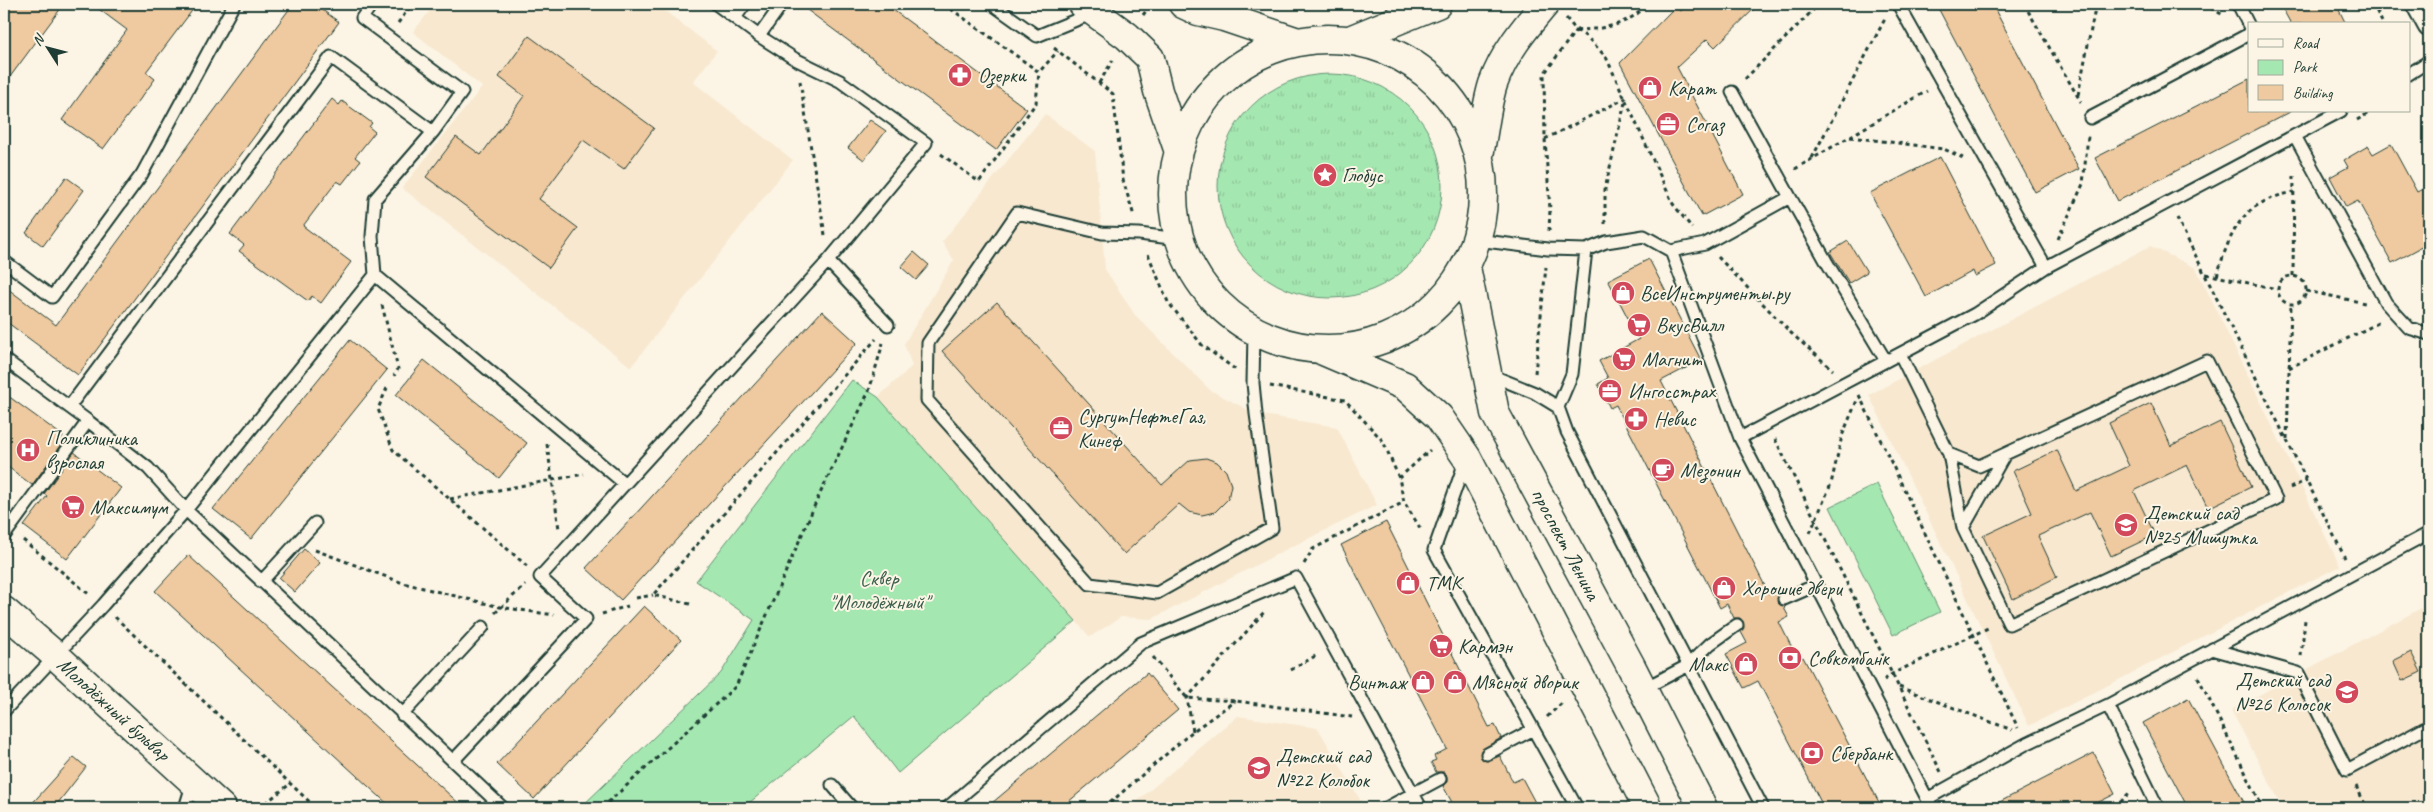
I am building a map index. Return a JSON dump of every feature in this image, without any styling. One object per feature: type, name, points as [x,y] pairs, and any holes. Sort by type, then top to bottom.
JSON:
[{"type":"main road","points":[[1183,4],[1198,11],[1224,17],[1295,41]]},
{"type":"main road","points":[[1437,4],[1352,39],[1295,41],[1244,62],[1203,99],[1178,149],[1172,194],[1178,239],[1195,276],[1221,308],[1254,332],[1321,350],[1405,386],[1439,417],[1467,458],[1648,808]]},
{"type":"main road","points":[[1479,155],[1493,85],[1501,66],[1517,37],[1545,4]]},
{"type":"main road","points":[[1088,8],[1127,36],[1150,58],[1158,91],[1178,149]]},
{"type":"main road","points":[[1321,350],[1379,341],[1430,312],[1466,267],[1477,240],[1484,198],[1479,155],[1454,100],[1409,60],[1352,39]]},
{"type":"main road","name":"проспект Ленина","points":[[1466,267],[1495,413],[1643,689],[1703,808]]},
{"type":"main road","name":"Молодёжный бульвар","points":[[6,617],[55,655],[222,808]]},
{"type":"street","points":[[2418,5],[2429,26]]},
{"type":"lane","points":[[4,261],[52,297],[142,174],[234,4]]},
{"type":"lane","points":[[4,711],[103,605],[186,510],[375,275],[372,236],[375,200],[433,132],[462,92],[362,18],[372,4]]},
{"type":"lane","points":[[453,761],[586,619],[540,577],[828,261],[926,143],[840,81],[795,59],[758,36],[716,4]]},
{"type":"lane","points":[[735,18],[745,4]]},
{"type":"lane","points":[[992,4],[1037,36],[1088,8]]},
{"type":"lane","points":[[1898,4],[2046,267]]},
{"type":"lane","points":[[2238,4],[2248,24]]},
{"type":"lane","points":[[758,36],[779,8]]},
{"type":"lane","points":[[2090,118],[2248,35]]},
{"type":"lane","points":[[69,407],[331,57],[433,132]]},
{"type":"lane","points":[[2410,73],[2429,61]]},
{"type":"lane","points":[[1732,92],[1826,262],[1886,361]]},
{"type":"lane","points":[[1740,438],[1975,314],[2046,267],[2339,112]]},
{"type":"lane","points":[[2295,136],[2386,303],[2409,328],[2429,334]]},
{"type":"lane","points":[[1671,251],[1704,244],[1790,197]]},
{"type":"lane","points":[[1178,239],[1139,234],[1102,233],[1017,213],[928,343],[927,400],[1090,584],[1157,593],[1272,528],[1253,383],[1254,332]]},
{"type":"lane","points":[[1477,240],[1548,249],[1586,250],[1606,242],[1644,236],[1671,251],[1740,438],[1814,586],[1929,804],[1949,787],[2026,744],[2108,705],[2429,533]]},
{"type":"lane","points":[[1558,407],[1572,374],[1586,250]]},
{"type":"lane","points":[[828,261],[888,325]]},
{"type":"lane","points":[[375,275],[624,484]]},
{"type":"lane","points":[[1900,354],[1950,454],[1963,528],[2009,624],[2276,499],[2207,361],[1979,466],[1950,454]]},
{"type":"lane","points":[[4,359],[148,468],[186,510],[261,582],[503,808]]},
{"type":"lane","points":[[1487,374],[1534,392],[1558,407],[1567,432],[1687,666],[1763,808]]},
{"type":"lane","points":[[7,532],[88,421]]},
{"type":"lane","points":[[1963,528],[2006,454]]},
{"type":"lane","points":[[1467,458],[1434,550],[1576,808]]},
{"type":"lane","points":[[261,582],[315,523]]},
{"type":"lane","points":[[947,808],[1141,643],[1296,578],[1421,808]]},
{"type":"lane","points":[[1784,599],[1814,586]]},
{"type":"lane","points":[[1643,689],[1687,666],[1710,644],[1737,625]]},
{"type":"lane","points":[[402,715],[483,627]]},
{"type":"lane","points":[[2212,649],[2298,674],[2347,770],[2429,726]]},
{"type":"lane","points":[[2108,705],[2158,808]]},
{"type":"lane","points":[[1487,754],[1532,730]]},
{"type":"lane","points":[[1386,808],[1440,779]]},
{"type":"lane","points":[[185,808],[193,781]]},
{"type":"lane","points":[[832,785],[852,808]]},
{"type":"path","points":[[944,4],[1039,72]]},
{"type":"path","points":[[1576,30],[1606,30],[1639,13],[1648,4]]},
{"type":"path","points":[[1732,92],[1819,4]]},
{"type":"path","points":[[2024,4],[2090,118],[2084,184],[2046,267]]},
{"type":"path","points":[[2078,96],[2096,4]]},
{"type":"path","points":[[2373,4],[2382,22]]},
{"type":"path","points":[[1812,159],[1888,12]]},
{"type":"path","points":[[1576,30],[1587,37],[1606,57],[1673,204],[1704,244],[1791,333],[1859,394],[2020,733],[1898,686]]},
{"type":"path","points":[[1534,392],[1534,366],[1548,249],[1550,210],[1545,139],[1544,74],[1576,30]]},
{"type":"path","points":[[926,143],[979,182],[1036,102],[1039,72],[1058,51],[1113,94],[1123,180],[1139,234],[1168,302],[1202,345],[1253,383],[1345,400],[1382,441],[1399,478],[1404,502],[1434,550]]},
{"type":"path","points":[[795,59],[828,261]]},
{"type":"path","points":[[1779,178],[1942,82]]},
{"type":"path","points":[[1545,139],[1626,98]]},
{"type":"path","points":[[1606,242],[1605,189],[1626,98]]},
{"type":"path","points":[[1849,137],[1944,149],[1991,170]]},
{"type":"path","points":[[2292,276],[2294,171],[2305,156]]},
{"type":"path","points":[[2217,276],[2226,246],[2241,218],[2252,207],[2264,201],[2294,192]]},
{"type":"path","points":[[2169,202],[2352,573]]},
{"type":"path","points":[[2206,274],[2277,289]]},
{"type":"path","points":[[375,275],[398,369],[394,376]]},
{"type":"path","points":[[2292,276],[2302,281],[2306,291],[2301,301],[2291,305],[2281,300],[2277,289],[2282,280],[2292,276]]},
{"type":"path","points":[[2306,291],[2367,303],[2386,303]]},
{"type":"path","points":[[2287,440],[2291,305]]},
{"type":"path","points":[[2289,368],[2396,314]]},
{"type":"path","points":[[653,595],[888,325]]},
{"type":"path","points":[[602,808],[736,686],[817,500],[869,391],[888,325]]},
{"type":"path","points":[[1799,556],[1831,484],[1842,436],[1868,370]]},
{"type":"path","points":[[388,388],[378,409],[393,450],[540,577],[521,587],[483,627]]},
{"type":"path","points":[[543,416],[562,552]]},
{"type":"path","points":[[1767,423],[1949,787]]},
{"type":"path","points":[[450,499],[607,469]]},
{"type":"path","points":[[1187,698],[1296,578],[1313,549],[1404,502]]},
{"type":"path","points":[[7,532],[103,605],[316,808]]},
{"type":"path","points":[[296,544],[403,582],[500,607],[586,619],[628,606]]},
{"type":"path","points":[[636,598],[653,595],[690,604]]},
{"type":"path","points":[[2298,674],[2308,597]]},
{"type":"path","points":[[1870,691],[1892,674],[2007,620]]},
{"type":"path","points":[[1141,643],[1187,698],[1193,731]]},
{"type":"path","points":[[1291,670],[1333,646]]},
{"type":"path","points":[[2189,661],[2263,808]]},
{"type":"path","points":[[1187,698],[1236,701],[1374,721]]},
{"type":"path","points":[[1104,808],[1193,731],[1236,701]]},
{"type":"path","points":[[2347,770],[2367,808]]},
{"type":"path","points":[[258,808],[290,784]]},
{"type":"shaded area","points":[[435,4],[656,4],[717,51],[693,82],[793,160],[631,367],[402,188],[482,87],[413,32]]},
{"type":"shaded area","points":[[1045,114],[1095,151],[1105,269],[1135,315],[1210,390],[1256,414],[1337,427],[1377,505],[1152,619],[1121,617],[1090,637],[878,397],[912,366],[904,344],[954,260],[942,242]]},
{"type":"shaded area","name":"Детский сад №25 Мишутка","points":[[2150,246],[2196,268],[2340,566],[2029,726],[1869,395]]},
{"type":"shaded area","name":"Детский сад №26 Колосок","points":[[2429,604],[2429,808],[2283,808],[2231,710]]},
{"type":"shaded area","name":"Детский сад №22 Колобок","points":[[1238,716],[1318,728],[1365,808],[1129,808]]},
{"type":"green space","points":[[1319,74],[1341,74],[1373,82],[1410,106],[1429,133],[1438,153],[1442,186],[1438,219],[1434,229],[1410,266],[1383,285],[1363,294],[1341,298],[1319,298],[1287,290],[1250,266],[1231,239],[1222,219],[1218,197],[1218,175],[1226,143],[1250,106],[1277,87],[1297,78]]},
{"type":"green space","name":"Сквер \"Молодёжный\"","points":[[852,380],[878,397],[1076,621],[898,773],[854,716],[743,808],[580,808],[721,673],[754,620],[696,581]]},
{"type":"green space","points":[[1877,484],[1940,612],[1893,635],[1830,507]]},
{"type":"building","points":[[4,4],[64,4],[4,85]]},
{"type":"building","points":[[92,4],[197,4],[146,72],[155,79],[103,149],[62,120],[127,30]]},
{"type":"building","points":[[293,4],[314,4],[339,22],[78,375],[4,320],[4,286],[56,325]]},
{"type":"building","points":[[799,4],[885,4],[1027,109],[996,150]]},
{"type":"building","points":[[1688,4],[1759,4],[1715,47],[1707,39],[1677,67],[1743,194],[1702,216],[1620,63],[1675,7],[1681,11]]},
{"type":"building","points":[[1936,4],[1992,4],[2079,169],[2035,192]]},
{"type":"building","points":[[2280,4],[2336,4],[2345,22],[2290,22]]},
{"type":"building","points":[[529,36],[654,128],[624,169],[583,140],[539,199],[578,228],[549,268],[426,177],[456,137],[481,155],[524,96],[499,77]]},
{"type":"building","points":[[2248,80],[2248,112],[2290,112],[2118,201],[2095,158]]},
{"type":"building","points":[[332,99],[339,105],[342,101],[372,123],[369,127],[375,132],[355,157],[360,161],[342,184],[337,181],[303,226],[351,262],[321,303],[312,296],[308,301],[239,251],[244,245],[230,234]]},
{"type":"building","points":[[870,120],[886,131],[864,160],[848,148]]},
{"type":"building","points":[[2391,144],[2417,192],[2429,186],[2429,243],[2392,263],[2358,201],[2346,207],[2330,177],[2348,167],[2344,160],[2368,146],[2373,154]]},
{"type":"building","points":[[1940,157],[1996,265],[1975,276],[1973,271],[1926,297],[1870,193]]},
{"type":"building","points":[[66,177],[84,190],[43,246],[26,233]]},
{"type":"building","points":[[1848,241],[1867,272],[1849,283],[1830,252]]},
{"type":"building","points":[[914,252],[929,265],[916,280],[901,267]]},
{"type":"building","points":[[1649,259],[1701,360],[1661,381],[1769,594],[1781,590],[1777,602],[1780,605],[1786,606],[1784,608],[1789,617],[1779,622],[1798,660],[1803,657],[1882,808],[1824,808],[1758,681],[1744,688],[1726,654],[1747,643],[1741,632],[1744,628],[1743,621],[1740,618],[1734,618],[1727,604],[1720,608],[1616,405],[1610,408],[1598,384],[1608,378],[1599,361],[1639,339],[1608,280]]},
{"type":"building","name":"СургутНефтеГаз, Кинеф","points":[[997,302],[1162,485],[1190,460],[1206,458],[1217,462],[1226,471],[1231,485],[1228,499],[1215,512],[1202,515],[1189,512],[1179,504],[1124,554],[942,351]]},
{"type":"building","points":[[822,311],[857,343],[621,600],[586,568]]},
{"type":"building","points":[[350,340],[387,370],[251,539],[213,509]]},
{"type":"building","points":[[424,360],[527,443],[499,478],[396,395]]},
{"type":"building","name":"Поликлиника взрослая","points":[[4,393],[63,436],[60,441],[63,443],[32,485],[4,464]]},
{"type":"building","points":[[2151,403],[2171,446],[2220,422],[2251,487],[2208,508],[2187,465],[2134,491],[2155,535],[2111,556],[2090,512],[2038,536],[2057,577],[2013,599],[1983,536],[2032,513],[2013,471],[2057,450],[2076,491],[2129,466],[2109,423]]},
{"type":"building","name":"Максимум","points":[[74,452],[121,488],[67,559],[24,526],[47,496],[44,494]]},
{"type":"building","points":[[1386,522],[1489,727],[1495,725],[1501,738],[1481,750],[1481,758],[1487,761],[1500,756],[1513,782],[1522,778],[1538,808],[1455,808],[1443,786],[1447,782],[1447,776],[1444,772],[1436,772],[1431,762],[1436,760],[1434,756],[1447,749],[1341,545]]},
{"type":"building","points":[[304,549],[320,563],[295,592],[279,578]]},
{"type":"building","points":[[188,555],[464,808],[392,808],[155,591]]},
{"type":"building","points":[[644,606],[681,640],[534,799],[497,764]]},
{"type":"building","points":[[2411,652],[2421,672],[2402,681],[2393,661]]},
{"type":"building","points":[[1147,673],[1178,710],[1061,808],[986,808]]},
{"type":"building","points":[[2188,698],[2247,808],[2188,808],[2143,723]]},
{"type":"building","points":[[2094,753],[2115,794],[2087,808],[1988,808]]},
{"type":"building","points":[[74,757],[86,767],[54,808],[28,808]]},
{"type":"place","name":"Озерки","points":[[960,75]]},
{"type":"place","name":"Карат","points":[[1650,88]]},
{"type":"place","name":"Согаз","points":[[1668,124]]},
{"type":"place","name":"Глобус","points":[[1325,175]]},
{"type":"place","name":"ВсеИнструменты.ру","points":[[1623,293]]},
{"type":"place","name":"ВкусВилл","points":[[1639,325]]},
{"type":"place","name":"Магнит","points":[[1624,359]]},
{"type":"place","name":"Ингосстрах","points":[[1610,391]]},
{"type":"place","name":"Невис","points":[[1636,419]]},
{"type":"place","name":"СургутНефтеГаз, Кинеф","points":[[1061,428]]},
{"type":"place","name":"Поликлиника взрослая","points":[[28,450]]},
{"type":"place","name":"Мезонин","points":[[1663,470]]},
{"type":"place","name":"Максимум","points":[[73,507]]},
{"type":"place","name":"Детский сад №25 Мишутка","points":[[2126,525]]},
{"type":"place","name":"ТМК","points":[[1408,583]]},
{"type":"place","name":"Хорошие двери","points":[[1724,588]]},
{"type":"place","name":"Кармэн","points":[[1441,646]]},
{"type":"place","name":"Совкомбанк","points":[[1790,658]]},
{"type":"place","name":"Макс","points":[[1746,664]]},
{"type":"place","name":"Винтаж","points":[[1423,682]]},
{"type":"place","name":"Мясной дворик","points":[[1455,682]]},
{"type":"place","name":"Детский сад №26 Колосок","points":[[2347,692]]},
{"type":"place","name":"Сбербанк","points":[[1812,753]]},
{"type":"place","name":"Детский сад №22 Колобок","points":[[1259,768]]}]
